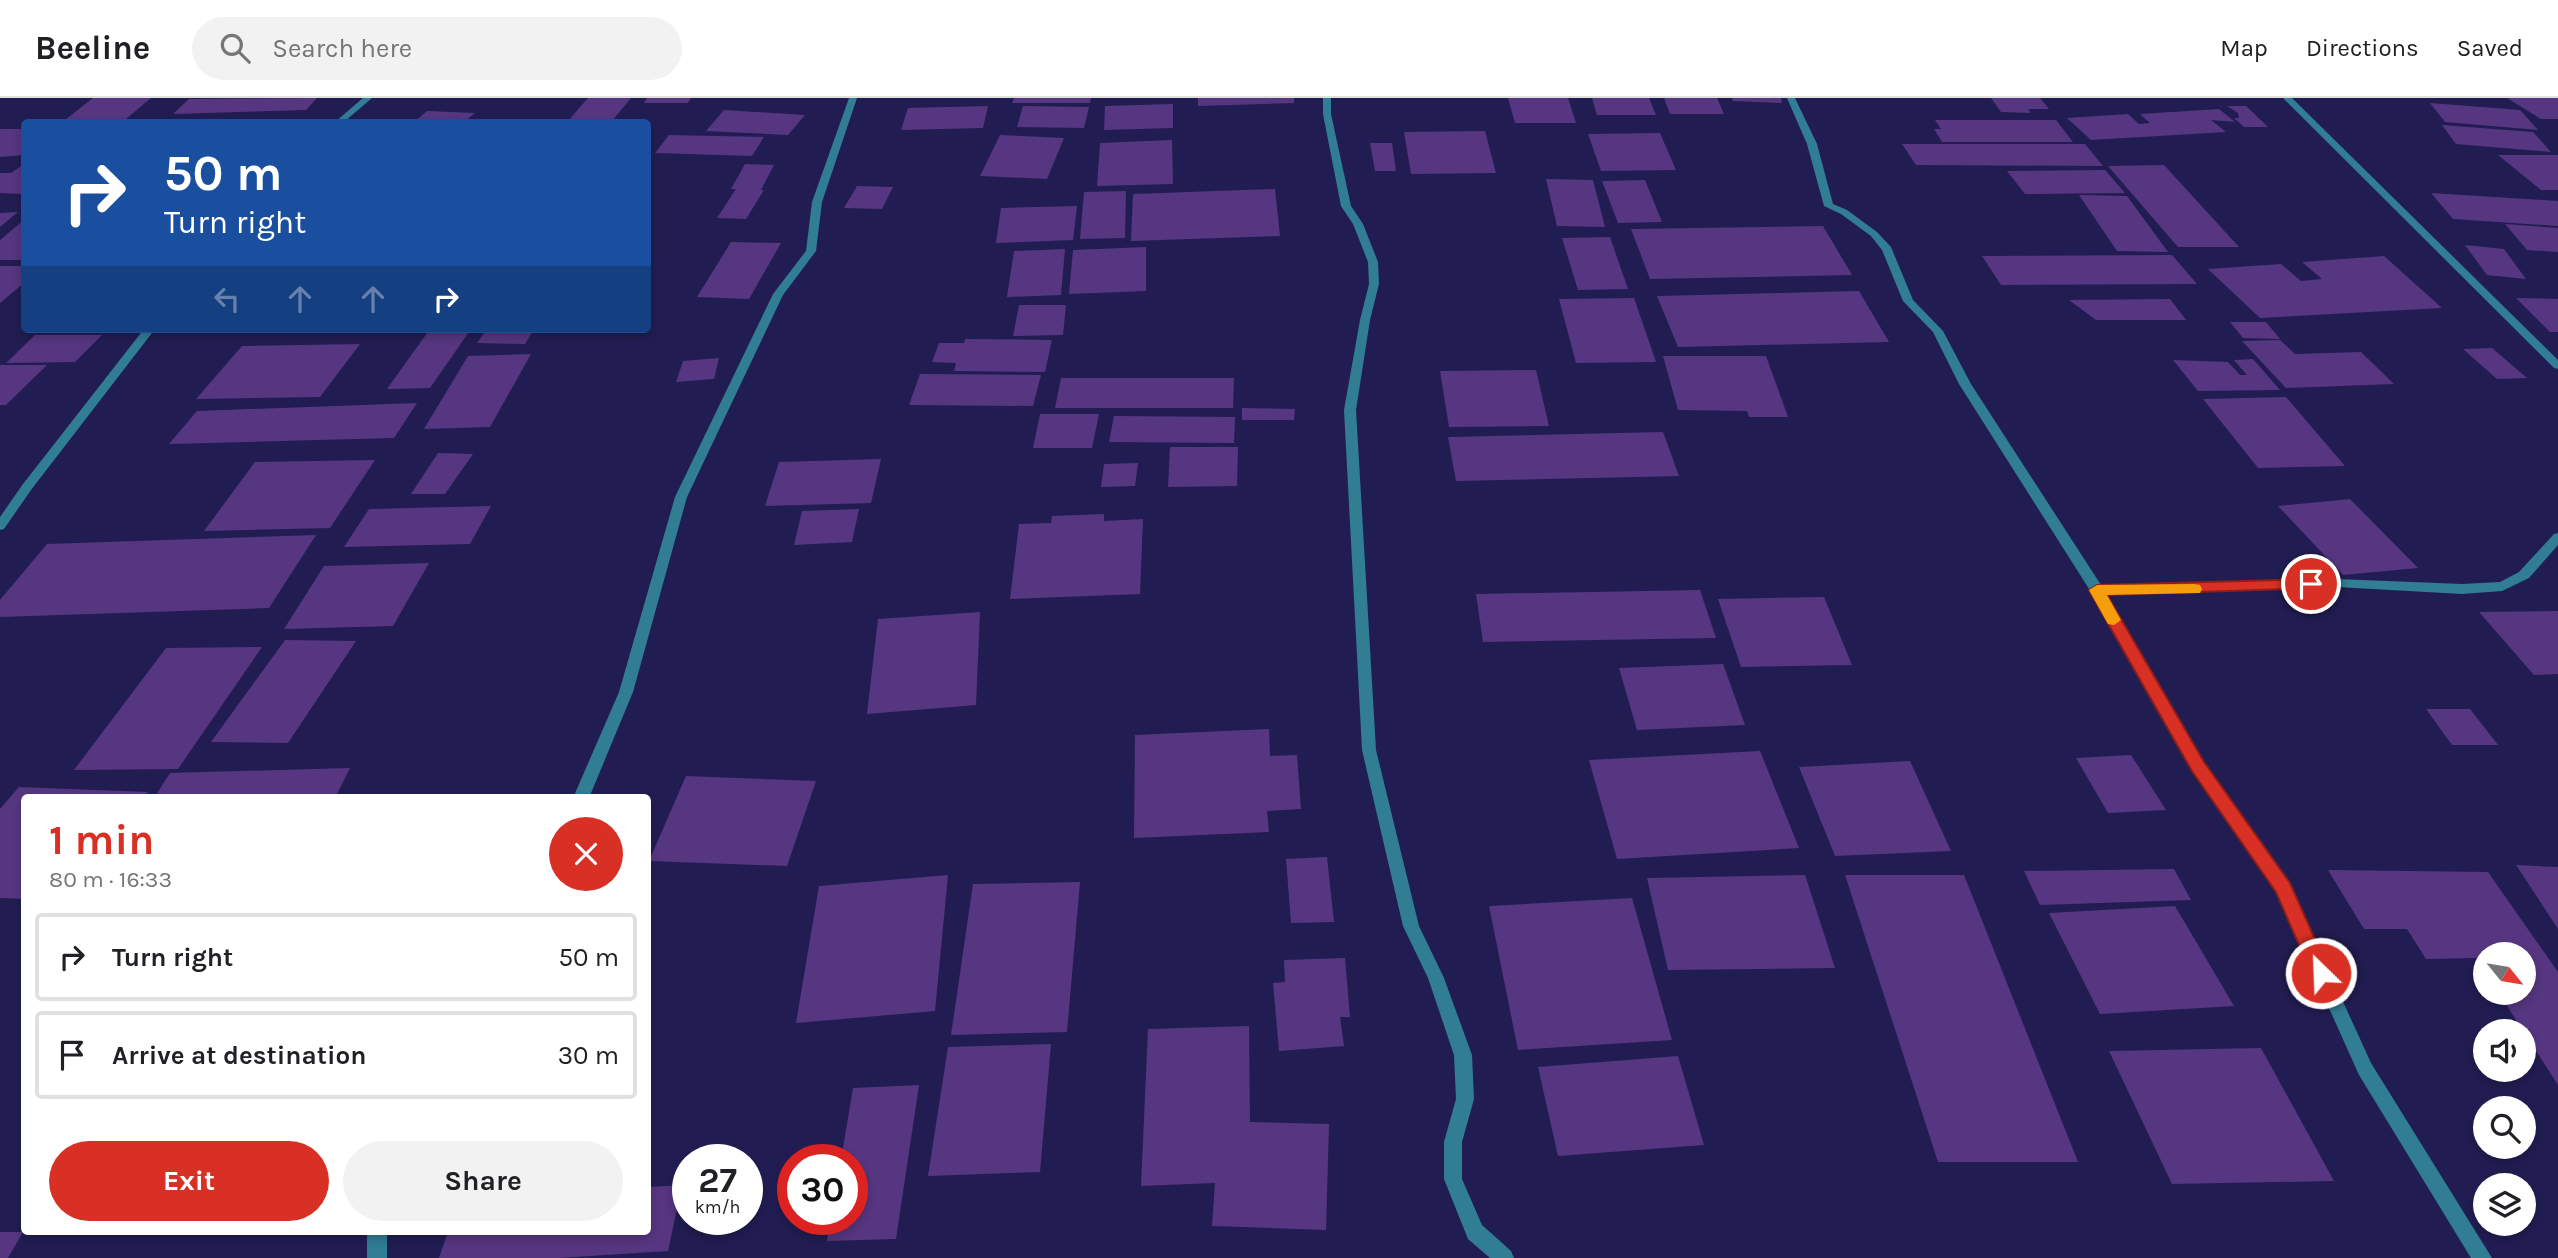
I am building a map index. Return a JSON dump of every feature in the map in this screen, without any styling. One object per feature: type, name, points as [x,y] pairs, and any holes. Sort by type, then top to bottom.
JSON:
[{"type":"street","points":[[343,119],[368,98]]},
{"type":"street","points":[[583,794],[626,692],[681,497],[778,294],[811,251],[817,202],[853,98]]},
{"type":"street","points":[[1327,98],[1327,114],[1346,206],[1358,224],[1373,262],[1374,284],[1365,320],[1350,410],[1369,750],[1412,926],[1436,978],[1463,1055],[1465,1099],[1453,1142],[1453,1179],[1475,1232],[1504,1258]]},
{"type":"street","points":[[1791,98],[1812,144],[1829,206],[1844,212],[1874,234],[1887,249],[1908,301],[1938,331],[1965,384],[2097,590],[2198,767],[2283,888],[2365,1069],[2482,1258]]},
{"type":"street","points":[[2287,98],[2558,365]]},
{"type":"street","points":[[0,526],[147,333]]},
{"type":"street","points":[[2097,590],[2337,583],[2462,589],[2502,586],[2524,575],[2558,537]]},
{"type":"street","points":[[377,1235],[377,1258]]},
{"type":"building","points":[[93,98],[151,98],[126,119],[66,119]]},
{"type":"building","points":[[317,98],[306,110],[173,114],[189,99]]},
{"type":"building","points":[[588,98],[631,98],[614,119],[570,119]]},
{"type":"building","points":[[647,98],[691,98],[688,103],[644,103]]},
{"type":"building","points":[[1014,98],[1091,98],[1090,103],[1012,103]]},
{"type":"building","points":[[1198,98],[1294,98],[1294,103],[1198,106]]},
{"type":"building","points":[[1508,98],[1568,98],[1576,123],[1515,123]]},
{"type":"building","points":[[1592,98],[1649,98],[1656,115],[1597,115]]},
{"type":"building","points":[[1664,98],[1717,98],[1724,114],[1670,114]]},
{"type":"building","points":[[1732,98],[1781,98],[1782,103],[1733,101]]},
{"type":"building","points":[[1991,98],[2040,98],[2049,109],[2028,109],[2031,113],[2001,112]]},
{"type":"building","points":[[2507,98],[2558,98],[2558,119],[2541,119]]},
{"type":"building","points":[[2430,103],[2520,110],[2538,130],[2445,122]]},
{"type":"building","points":[[1173,104],[1173,128],[1104,130],[1105,106]]},
{"type":"building","points":[[988,106],[983,128],[901,130],[908,108]]},
{"type":"building","points":[[1023,106],[1089,107],[1084,128],[1017,127]]},
{"type":"building","points":[[2227,106],[2246,106],[2268,127],[2244,127],[2234,118],[2239,118],[2238,113]]},
{"type":"building","points":[[2219,109],[2235,122],[2211,120],[2226,132],[2091,140],[2067,118],[2128,114],[2139,124],[2150,123],[2140,114]]},
{"type":"building","points":[[724,110],[805,115],[788,135],[706,131]]},
{"type":"building","points":[[427,111],[475,113],[468,119],[418,119]]},
{"type":"building","points":[[1935,120],[2056,120],[2073,142],[1942,142],[1934,129],[1941,129]]},
{"type":"building","points":[[2442,125],[2533,132],[2551,152],[2456,144]]},
{"type":"building","points":[[0,129],[21,129],[21,155],[0,157]]},
{"type":"building","points":[[1485,131],[1496,173],[1411,174],[1404,132]]},
{"type":"building","points":[[1660,133],[1676,170],[1601,171],[1588,134]]},
{"type":"building","points":[[669,135],[764,137],[752,156],[655,153]]},
{"type":"building","points":[[1000,135],[1064,138],[1047,179],[980,176]]},
{"type":"building","points":[[1172,140],[1173,184],[1097,186],[1100,143]]},
{"type":"building","points":[[1370,143],[1392,143],[1396,171],[1375,171]]},
{"type":"building","points":[[1902,144],[2085,144],[2103,166],[1916,165]]},
{"type":"building","points":[[2498,155],[2558,155],[2558,190],[2541,190]]},
{"type":"building","points":[[745,164],[774,165],[761,190],[764,190],[746,219],[717,218],[736,189],[731,189]]},
{"type":"building","points":[[2164,165],[2239,247],[2178,247],[2108,166]]},
{"type":"building","points":[[21,166],[21,194],[0,193],[0,173],[11,173]]},
{"type":"building","points":[[2105,170],[2125,193],[2025,194],[2007,171]]},
{"type":"building","points":[[1546,179],[1593,180],[1605,227],[1557,226]]},
{"type":"building","points":[[1645,180],[1662,222],[1618,223],[1602,181]]},
{"type":"building","points":[[857,186],[893,187],[882,209],[844,208]]},
{"type":"building","points":[[1275,189],[1280,236],[1131,241],[1133,194]]},
{"type":"building","points":[[1126,191],[1125,238],[1080,239],[1084,192]]},
{"type":"building","points":[[2431,193],[2558,201],[2558,226],[2453,219]]},
{"type":"building","points":[[2079,195],[2127,196],[2168,252],[2117,251]]},
{"type":"building","points":[[1077,206],[1073,240],[996,243],[1001,208]]},
{"type":"building","points":[[18,212],[0,227],[0,213]]},
{"type":"building","points":[[21,222],[21,260],[0,260],[0,240]]},
{"type":"building","points":[[2505,224],[2558,228],[2558,252],[2527,250]]},
{"type":"building","points":[[1823,226],[1852,275],[1650,279],[1631,229]]},
{"type":"building","points":[[1610,237],[1628,289],[1578,290],[1562,238]]},
{"type":"building","points":[[731,242],[781,243],[749,299],[697,297]]},
{"type":"building","points":[[2465,245],[2504,249],[2526,279],[2487,275]]},
{"type":"building","points":[[1146,247],[1146,291],[1069,294],[1073,250]]},
{"type":"building","points":[[1065,249],[1061,295],[1007,297],[1014,251]]},
{"type":"building","points":[[2172,255],[2197,284],[2001,285],[1982,256]]},
{"type":"building","points":[[2384,256],[2442,308],[2260,318],[2208,269],[2281,264],[2301,281],[2322,279],[2302,262]]},
{"type":"building","points":[[0,266],[21,266],[21,286],[0,303]]},
{"type":"building","points":[[1859,291],[1889,342],[1678,347],[1657,296]]},
{"type":"building","points":[[1634,298],[1656,362],[1576,363],[1559,299]]},
{"type":"building","points":[[2516,298],[2558,299],[2558,332],[2550,332]]},
{"type":"building","points":[[2170,299],[2186,320],[2096,320],[2069,300]]},
{"type":"building","points":[[1019,305],[1066,305],[1063,335],[1013,336]]},
{"type":"building","points":[[2230,322],[2266,322],[2280,339],[2243,338]]},
{"type":"building","points":[[427,333],[468,333],[430,388],[387,389]]},
{"type":"building","points":[[484,333],[532,333],[525,344],[477,343]]},
{"type":"building","points":[[35,335],[102,335],[75,362],[6,363]]},
{"type":"building","points":[[965,339],[1052,340],[1045,372],[954,371],[956,363],[932,362],[939,343],[964,343]]},
{"type":"building","points":[[2280,340],[2295,354],[2361,352],[2394,384],[2286,388],[2242,341]]},
{"type":"building","points":[[360,344],[320,397],[196,399],[242,346]]},
{"type":"building","points":[[2492,348],[2527,378],[2497,379],[2463,349]]},
{"type":"building","points":[[531,354],[490,427],[424,429],[468,356]]},
{"type":"building","points":[[1663,356],[1766,356],[1788,417],[1749,417],[1747,411],[1678,410]]},
{"type":"building","points":[[719,358],[714,379],[676,382],[683,361]]},
{"type":"building","points":[[2253,359],[2280,390],[2198,391],[2173,360],[2228,362],[2240,375],[2247,375],[2234,360]]},
{"type":"building","points":[[0,365],[47,365],[6,405],[0,405]]},
{"type":"building","points":[[1536,370],[1549,426],[1449,427],[1440,371]]},
{"type":"building","points":[[920,374],[1041,375],[1033,406],[909,405]]},
{"type":"building","points":[[1061,378],[1234,378],[1233,408],[1055,408]]},
{"type":"building","points":[[2286,397],[2345,466],[2258,468],[2203,399]]},
{"type":"building","points":[[417,403],[394,438],[169,444],[197,411]]},
{"type":"building","points":[[1242,408],[1295,409],[1294,420],[1242,420]]},
{"type":"building","points":[[1040,414],[1099,414],[1092,448],[1033,448]]},
{"type":"building","points":[[1114,416],[1235,417],[1234,443],[1109,442]]},
{"type":"building","points":[[1663,432],[1679,476],[1456,481],[1448,437]]},
{"type":"building","points":[[1170,447],[1238,447],[1237,486],[1168,487]]},
{"type":"building","points":[[438,453],[473,454],[445,494],[411,494]]},
{"type":"building","points":[[881,459],[871,503],[765,506],[779,462]]},
{"type":"building","points":[[375,460],[330,528],[204,531],[255,462]]},
{"type":"building","points":[[1138,463],[1135,486],[1101,487],[1104,464]]},
{"type":"building","points":[[2350,499],[2418,568],[2343,575],[2278,506]]},
{"type":"building","points":[[491,506],[470,544],[344,547],[369,509]]},
{"type":"building","points":[[859,509],[852,542],[794,545],[802,511]]},
{"type":"building","points":[[1104,514],[1104,521],[1143,519],[1140,594],[1010,599],[1019,524],[1051,523],[1052,516]]},
{"type":"building","points":[[316,535],[269,608],[0,617],[0,600],[47,544]]},
{"type":"building","points":[[429,563],[393,626],[284,629],[324,566]]},
{"type":"building","points":[[1700,590],[1716,638],[1483,642],[1476,594]]},
{"type":"building","points":[[1824,597],[1852,665],[1741,667],[1718,599]]},
{"type":"building","points":[[2558,611],[2558,674],[2534,675],[2479,612]]},
{"type":"building","points":[[980,612],[976,705],[867,714],[878,619]]},
{"type":"building","points":[[285,640],[356,641],[288,743],[211,742]]},
{"type":"building","points":[[262,647],[178,769],[74,770],[166,648]]},
{"type":"building","points":[[1723,664],[1745,725],[1637,730],[1619,668]]},
{"type":"building","points":[[2426,709],[2470,709],[2498,745],[2452,745]]},
{"type":"building","points":[[1269,729],[1270,756],[1297,755],[1301,809],[1267,811],[1269,832],[1134,838],[1135,735]]},
{"type":"building","points":[[1760,751],[1799,848],[1617,859],[1589,760]]},
{"type":"building","points":[[2131,755],[2166,810],[2108,813],[2076,758]]},
{"type":"building","points":[[1910,761],[1951,851],[1835,856],[1799,767]]},
{"type":"building","points":[[350,768],[337,794],[157,794],[170,773]]},
{"type":"building","points":[[686,776],[816,781],[787,866],[651,861]]},
{"type":"building","points":[[19,787],[148,792],[21,794],[21,899],[0,898],[0,809]]},
{"type":"building","points":[[1327,857],[1334,922],[1291,923],[1286,859]]},
{"type":"building","points":[[2516,865],[2558,867],[2558,929]]},
{"type":"building","points":[[2174,869],[2191,900],[2040,905],[2024,871]]},
{"type":"building","points":[[2328,870],[2488,872],[2558,972],[2558,1085],[2536,1051],[2536,1019],[2515,1019],[2506,1005],[2536,1005],[2536,942],[2473,942],[2473,958],[2426,959],[2407,929],[2364,929]]},
{"type":"building","points":[[948,875],[935,1011],[796,1023],[819,886]]},
{"type":"building","points":[[1805,875],[1835,968],[1668,970],[1647,878]]},
{"type":"building","points":[[1845,875],[1964,875],[2078,1162],[1938,1162]]},
{"type":"building","points":[[1080,882],[1067,1032],[951,1035],[973,884]]},
{"type":"building","points":[[1632,898],[1672,1040],[1518,1050],[1489,906]]},
{"type":"building","points":[[2175,906],[2234,1006],[2100,1014],[2049,913]]},
{"type":"building","points":[[1345,958],[1350,1017],[1340,1017],[1344,1046],[1279,1051],[1273,983],[1285,982],[1284,960]]},
{"type":"building","points":[[1249,1026],[1250,1122],[1329,1124],[1326,1230],[1212,1226],[1215,1183],[1141,1186],[1148,1029]]},
{"type":"building","points":[[1051,1044],[1040,1172],[928,1176],[948,1047]]},
{"type":"building","points":[[2261,1048],[2334,1181],[2172,1184],[2109,1051]]},
{"type":"building","points":[[1678,1056],[1704,1145],[1558,1156],[1538,1067]]},
{"type":"building","points":[[919,1085],[896,1239],[827,1241],[828,1235],[868,1235],[868,1144],[844,1144],[853,1088]]},
{"type":"building","points":[[672,1186],[672,1232],[668,1251],[559,1258],[439,1258],[447,1235],[651,1235],[651,1187]]},
{"type":"building","points":[[0,1232],[21,1232],[8,1258],[0,1258]]},
{"type":"slow traffic","points":[[2114,620],[2097,590],[2194,589]]},
{"type":"route","points":[[2311,584],[2210,589],[2097,590],[2198,767],[2283,888],[2321,973]]}]
